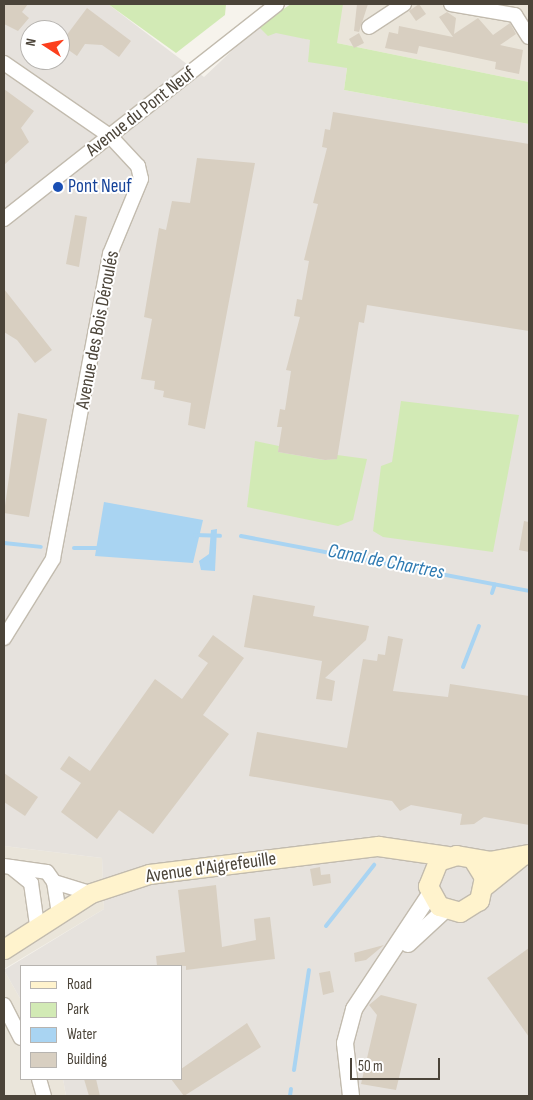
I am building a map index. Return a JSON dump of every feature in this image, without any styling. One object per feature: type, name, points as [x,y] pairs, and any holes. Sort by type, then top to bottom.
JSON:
[{"type":"main road","name":"Avenue d'Aigrefeuille","points":[[4,949],[38,925],[91,893],[150,874],[393,846],[447,856]]},
{"type":"main road","points":[[393,846],[429,886],[445,910],[460,912],[474,906],[484,886],[524,856]]},
{"type":"main road","points":[[429,886],[447,856],[474,861],[524,856]]},
{"type":"main road","points":[[474,861],[484,886]]},
{"type":"street","name":"Avenue du Pont Neuf","points":[[4,219],[277,4]]},
{"type":"street","points":[[369,27],[404,4]]},
{"type":"street","points":[[451,4],[466,5],[514,15],[529,37]]},
{"type":"street","name":"Avenue des Bois Déroulés","points":[[4,63],[110,136],[138,166],[141,180],[110,254],[53,559],[4,638]]},
{"type":"street","points":[[7,867],[33,867],[47,872],[54,882],[59,912]]},
{"type":"street","points":[[7,867],[31,883],[38,925]]},
{"type":"street","points":[[54,882],[91,893]]},
{"type":"street","points":[[351,1096],[345,1044],[363,994],[429,886]]},
{"type":"street","points":[[363,994],[419,931],[445,910]]},
{"type":"street","points":[[4,1005],[20,1036]]},
{"type":"street","points":[[39,1080],[44,1096]]},
{"type":"shaded area","points":[[4,4],[108,4],[204,77],[258,26],[310,40],[347,68],[344,90],[529,124],[529,1096],[66,1096],[63,1080],[182,1080],[182,965],[20,965],[20,998],[4,970],[104,909],[102,858],[4,846]]},
{"type":"shaded area","points":[[303,4],[529,4],[529,82],[337,43]]},
{"type":"shaded area","points":[[4,846],[102,858],[104,909],[4,969]]},
{"type":"shaded area","points":[[4,970],[20,998],[20,1080],[63,1080],[66,1096],[4,1096]]},
{"type":"green space","points":[[108,4],[226,4],[225,15],[176,53]]},
{"type":"green space","points":[[291,4],[343,4],[337,43],[529,82],[529,124],[344,90],[347,68],[308,62],[310,40],[276,33],[268,36],[258,26]]},
{"type":"green space","points":[[401,401],[519,415],[493,552],[383,537],[373,531],[381,466],[392,462]]},
{"type":"green space","points":[[255,441],[279,446],[278,452],[324,460],[337,459],[337,455],[367,459],[353,520],[338,526],[247,507]]},
{"type":"water","points":[[104,502],[203,520],[193,563],[95,556]]},
{"type":"water","points":[[217,529],[215,571],[201,570],[199,561],[209,554],[211,530]]},
{"type":"building","points":[[4,4],[28,4],[22,12],[29,18],[27,20],[20,20],[20,29],[18,31],[4,24]]},
{"type":"building","points":[[357,4],[368,4],[359,32],[354,31]]},
{"type":"building","points":[[419,4],[426,14],[416,21],[409,11]]},
{"type":"building","points":[[87,8],[131,41],[119,57],[102,45],[85,44],[77,56],[70,51],[70,31]]},
{"type":"building","points":[[447,12],[456,18],[454,34],[478,18],[493,35],[510,23],[516,34],[500,45],[523,50],[519,74],[495,69],[496,62],[419,46],[417,54],[385,48],[389,32],[398,34],[399,26],[453,37],[439,17]]},
{"type":"building","points":[[359,33],[364,43],[354,48],[349,39]]},
{"type":"building","points":[[4,89],[34,111],[21,128],[29,142],[4,165]]},
{"type":"building","points":[[333,112],[529,144],[529,331],[367,305],[364,323],[359,322],[337,459],[325,460],[278,452],[282,427],[277,427],[280,409],[285,410],[291,371],[286,370],[300,317],[294,316],[297,299],[302,300],[309,261],[304,260],[318,204],[313,203],[327,148],[322,147],[325,129],[330,130]]},
{"type":"building","points":[[197,158],[255,163],[205,429],[188,425],[191,403],[163,397],[164,391],[154,389],[155,381],[141,379],[152,319],[144,317],[159,228],[166,230],[172,201],[190,203]]},
{"type":"building","points":[[75,215],[87,217],[79,267],[66,264]]},
{"type":"building","points":[[4,289],[52,350],[35,363],[17,340],[4,332]]},
{"type":"building","points":[[18,413],[47,419],[29,517],[4,513]]},
{"type":"building","points":[[524,521],[529,522],[529,552],[519,550]]},
{"type":"building","points":[[253,595],[315,606],[313,616],[369,626],[366,640],[325,678],[335,681],[332,701],[316,699],[322,661],[244,647]]},
{"type":"building","points":[[213,635],[244,658],[203,715],[229,734],[153,834],[119,810],[97,839],[61,812],[81,783],[60,769],[69,756],[90,771],[155,679],[182,699],[208,663],[198,656]]},
{"type":"building","points":[[388,636],[403,639],[393,691],[448,697],[450,684],[529,696],[529,825],[484,817],[474,824],[460,825],[462,814],[411,805],[400,811],[392,801],[249,776],[257,732],[347,748],[363,659],[377,661],[378,654],[385,655]]},
{"type":"building","points":[[4,773],[38,797],[25,816],[4,802]]},
{"type":"building","points":[[320,867],[321,875],[330,874],[331,883],[313,886],[310,869]]},
{"type":"building","points":[[216,885],[222,947],[256,940],[254,919],[270,917],[275,959],[186,970],[186,966],[182,965],[157,965],[156,956],[185,952],[178,890]]},
{"type":"building","points":[[384,945],[366,960],[355,962],[354,953]]},
{"type":"building","points":[[529,948],[529,1037],[487,978]]},
{"type":"building","points":[[330,971],[334,992],[323,995],[319,973]]},
{"type":"building","points":[[381,995],[417,1004],[396,1090],[361,1084],[377,1015],[369,1005]]},
{"type":"building","points":[[247,1023],[261,1047],[184,1096],[172,1080],[182,1080],[182,1068]]},
{"type":"building","points":[[84,1080],[96,1080],[100,1096],[89,1096]]},
{"type":"waterway","name":"Canal de Chartres","points":[[195,535],[220,536]]},
{"type":"waterway","name":"Canal de Chartres","points":[[241,536],[529,591]]},
{"type":"waterway","name":"Canal de Chartres","points":[[4,543],[41,547]]},
{"type":"waterway","name":"Canal de Chartres","points":[[74,548],[100,548]]},
{"type":"waterway","points":[[492,593],[495,584]]},
{"type":"waterway","points":[[463,667],[479,626]]},
{"type":"waterway","points":[[326,926],[374,865]]},
{"type":"waterway","points":[[294,1070],[309,970]]},
{"type":"waterway","points":[[290,1096],[291,1089]]},
{"type":"place","name":"Pont Neuf","points":[[58,187]]}]
